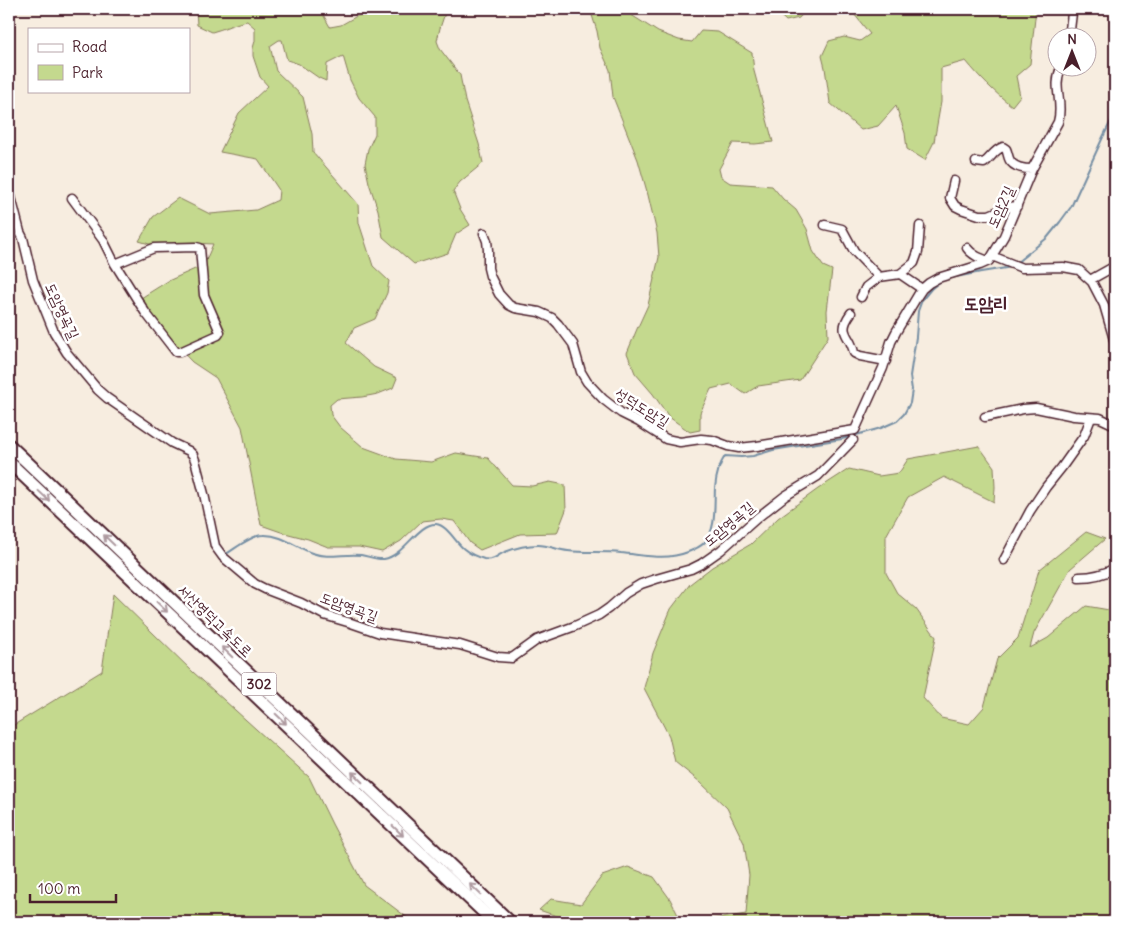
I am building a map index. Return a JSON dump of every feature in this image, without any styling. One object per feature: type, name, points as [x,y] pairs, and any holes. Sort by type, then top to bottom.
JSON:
[{"type":"highway","name":"서산영덕고속도로","points":[[9,445],[510,922]]},
{"type":"highway","name":"서산영덕고속도로","points":[[9,462],[494,922]]},
{"type":"street","points":[[1070,28],[1074,9]]},
{"type":"street","name":"도암2길","points":[[990,258],[1004,236],[1032,169],[1058,122],[1060,107],[1057,78]]},
{"type":"street","name":"도암2길","points":[[976,162],[984,163],[996,150],[1003,147],[1006,149],[1009,160],[1012,163],[1018,167],[1032,169]]},
{"type":"street","points":[[954,181],[950,198],[955,206],[961,209],[979,215],[989,215],[1008,206],[1017,206]]},
{"type":"street","name":"도암영곡길","points":[[9,189],[33,280],[54,332],[67,353],[107,398],[172,443],[193,455],[217,550],[255,584],[324,614],[380,633],[460,645],[498,657],[512,658],[537,640],[599,615],[641,584],[691,569],[701,564],[721,550],[779,501],[818,476],[853,440]]},
{"type":"street","points":[[72,198],[103,240],[115,264],[145,312],[176,352],[180,352],[218,335],[220,332],[204,294],[200,248],[154,248],[115,264]]},
{"type":"street","points":[[825,225],[842,229],[854,251],[879,277]]},
{"type":"street","points":[[860,297],[866,287],[879,277],[900,274],[914,263],[918,252],[920,226]]},
{"type":"street","name":"성덕도암길","points":[[484,233],[487,241],[488,268],[499,294],[509,305],[515,308],[539,312],[552,318],[573,344],[581,372],[587,382],[603,399],[621,413],[666,439],[680,442],[700,439],[712,440],[739,448],[856,430],[886,361]]},
{"type":"street","points":[[967,248],[978,258],[990,258],[1009,262],[1022,268],[1063,267],[1079,270],[1090,280],[1104,305],[1115,343]]},
{"type":"street","points":[[851,313],[844,325],[844,331],[853,346],[854,353],[886,361],[896,332],[922,289],[938,278],[979,266],[990,258]]},
{"type":"street","points":[[1090,280],[1115,266]]},
{"type":"street","points":[[900,274],[922,289]]},
{"type":"street","points":[[985,417],[1036,408],[1074,416],[1100,418],[1115,425]]},
{"type":"street","points":[[1004,560],[1030,511],[1084,436],[1092,418]]},
{"type":"street","points":[[1079,577],[1099,576],[1115,568]]},
{"type":"green space","points":[[196,9],[320,9],[330,27],[341,25],[369,9],[446,10],[437,41],[440,49],[460,75],[465,101],[483,163],[460,182],[453,191],[460,209],[470,225],[456,234],[448,253],[414,264],[383,237],[378,210],[365,164],[368,149],[375,134],[375,117],[359,98],[350,80],[343,56],[327,64],[326,81],[299,64],[287,60],[282,40],[270,46],[276,71],[303,97],[312,134],[313,152],[358,204],[359,223],[373,266],[389,281],[387,293],[375,319],[354,328],[346,343],[374,367],[397,378],[393,388],[378,394],[337,399],[330,405],[331,415],[340,427],[363,447],[396,459],[431,462],[456,453],[488,458],[512,485],[532,486],[550,482],[565,485],[566,510],[557,533],[520,534],[480,550],[470,543],[454,521],[441,519],[422,521],[401,541],[382,552],[359,547],[328,547],[261,525],[242,427],[216,378],[192,362],[153,321],[141,298],[168,281],[204,265],[213,244],[193,243],[156,246],[139,241],[153,217],[178,198],[210,214],[256,210],[278,200],[279,190],[258,159],[220,152],[239,113],[268,86],[260,77],[253,56],[255,28],[247,21],[212,32],[197,25]]},
{"type":"green space","points":[[590,9],[625,11],[658,32],[679,40],[692,42],[701,31],[718,32],[752,53],[754,71],[773,142],[755,144],[733,143],[719,169],[721,177],[730,183],[772,186],[796,210],[807,229],[813,251],[823,266],[832,270],[827,311],[828,337],[800,380],[758,386],[745,394],[731,384],[711,389],[700,413],[700,430],[690,432],[669,417],[635,373],[627,353],[648,305],[659,257],[657,233],[638,160],[613,97],[610,70],[600,48]]},
{"type":"green space","points":[[773,9],[807,9],[799,18],[786,21]]},
{"type":"green space","points":[[850,9],[1036,9],[1030,64],[1016,76],[1020,96],[1012,106],[988,85],[966,61],[941,68],[941,102],[934,142],[925,160],[907,149],[905,133],[896,106],[878,126],[861,130],[830,103],[822,56],[829,41],[844,37],[860,41],[870,34]]},
{"type":"green space","points":[[979,446],[994,467],[994,502],[944,477],[908,497],[886,536],[886,573],[897,593],[916,609],[936,637],[923,698],[941,718],[969,724],[984,707],[997,659],[1018,638],[1039,570],[1086,532],[1105,539],[1070,569],[1034,633],[1030,648],[1048,638],[1086,606],[1115,611],[1115,922],[574,922],[539,910],[551,899],[581,904],[602,876],[628,867],[654,877],[670,899],[680,919],[709,920],[746,914],[749,875],[744,843],[727,808],[700,782],[675,762],[669,736],[644,688],[653,653],[671,609],[690,584],[712,567],[751,544],[778,518],[849,469],[879,476],[899,473],[908,459]]},
{"type":"green space","points":[[113,594],[193,672],[309,777],[364,885],[413,922],[9,922],[9,728],[102,671]]},
{"type":"waterway","points":[[1016,263],[1047,238],[1071,207],[1115,113]]},
{"type":"waterway","points":[[951,278],[1010,267]]},
{"type":"waterway","points":[[226,554],[249,539],[270,535],[318,555],[355,555],[384,559],[398,552],[423,529],[429,525],[436,524],[444,527],[466,551],[484,559],[493,558],[513,549],[534,545],[568,551],[614,552],[654,557],[679,555],[688,552],[704,543],[711,531],[714,517],[716,480],[719,467],[725,456],[753,456],[773,450],[842,439],[881,428],[897,421],[904,414],[910,403],[912,390],[910,376],[918,311],[922,300],[931,289],[944,280]]},
{"type":"district","name":"도암리","points":[[986,304]]}]
